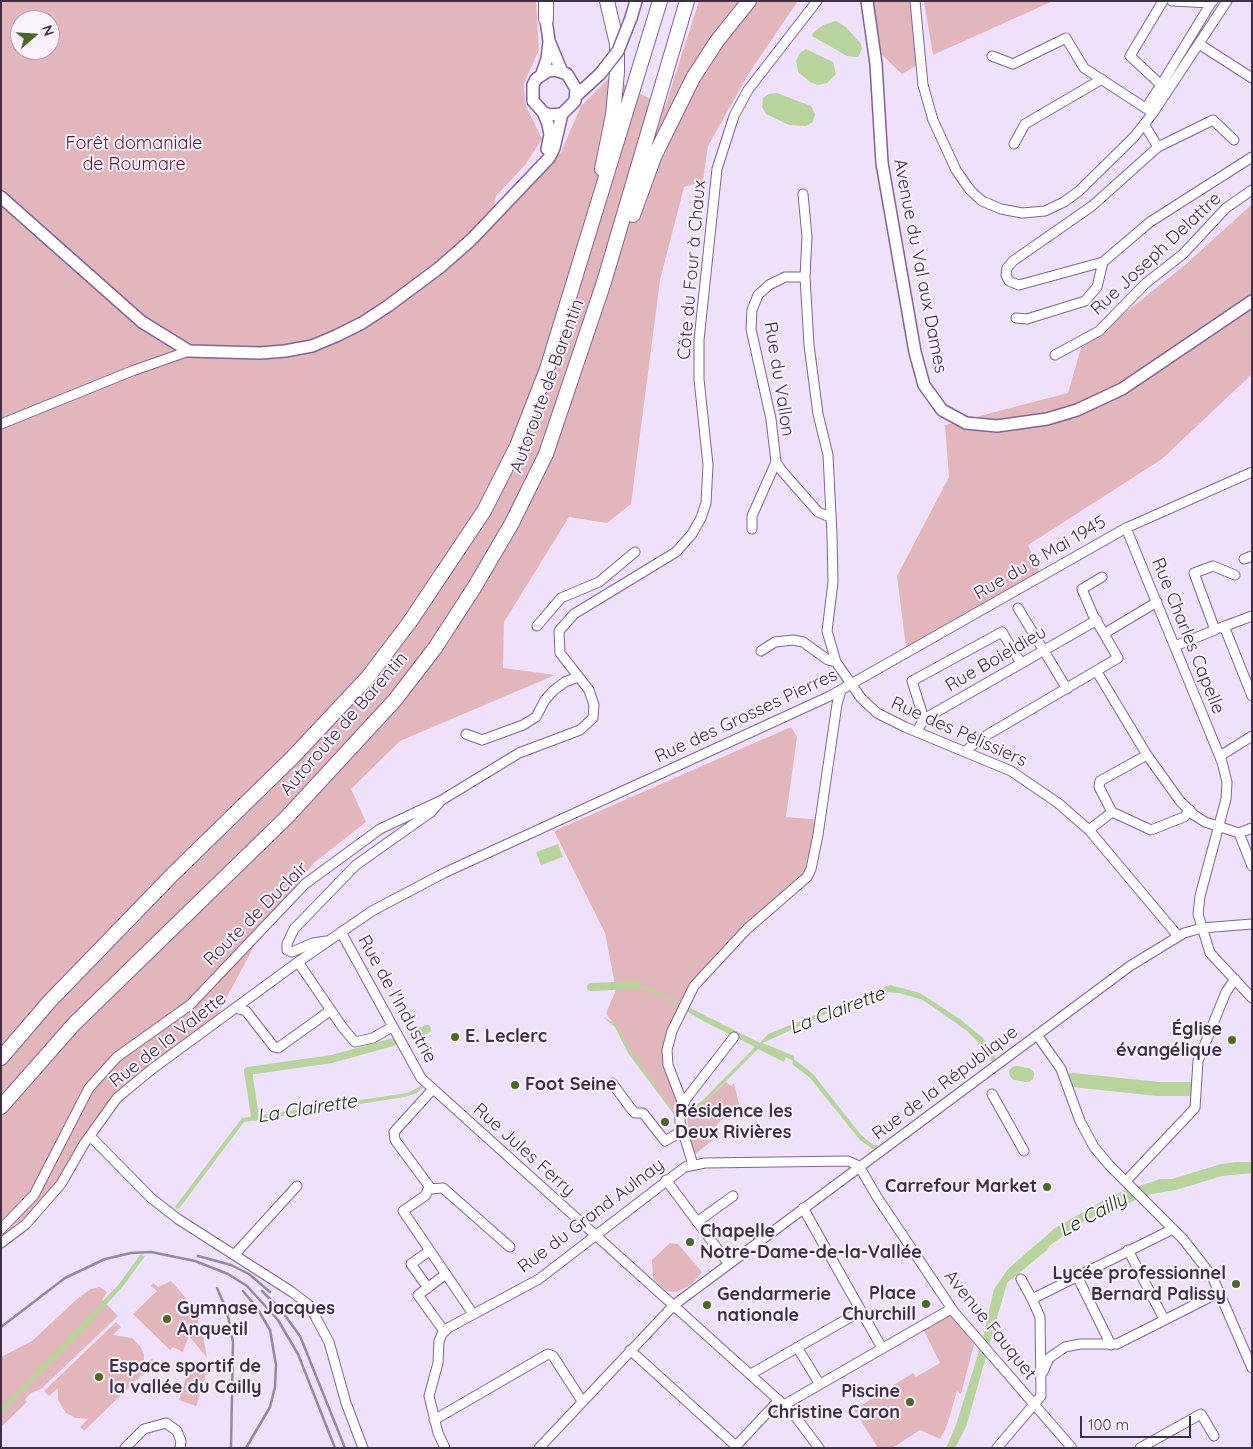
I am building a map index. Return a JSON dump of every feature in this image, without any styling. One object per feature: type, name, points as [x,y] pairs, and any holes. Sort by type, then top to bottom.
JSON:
[{"type":"highway","points":[[545,1],[546,19]]},
{"type":"highway","points":[[597,212],[603,162],[613,115],[617,72],[617,44],[607,1]]},
{"type":"highway","name":"Autoroute de Barentin","points":[[1,1058],[49,1002],[172,875],[292,758],[368,677],[409,623],[484,511],[518,446],[547,369],[597,212],[660,1]]},
{"type":"highway","name":"Autoroute de Barentin","points":[[1,1107],[74,1024],[287,817],[395,700],[435,648],[474,588],[512,523],[546,454],[604,282],[688,1]]},
{"type":"highway","points":[[604,282],[636,208],[654,157],[693,78],[712,48],[749,1]]},
{"type":"main road","points":[[628,16],[630,1]]},
{"type":"main road","points":[[546,19],[549,41],[547,59],[542,74],[532,85],[531,93],[537,107],[543,112],[549,115],[562,114],[572,107],[576,96],[598,72],[636,1]]},
{"type":"main road","name":"Avenue du Val aux Dames","points":[[858,1],[868,16]]},
{"type":"main road","name":"Avenue du Val aux Dames","points":[[867,1],[876,64],[882,164],[914,352],[924,385],[942,410],[958,420],[985,426],[1025,423],[1077,410],[1122,389],[1252,301]]},
{"type":"main road","points":[[549,41],[567,75],[574,83],[576,96]]},
{"type":"main road","points":[[542,74],[555,70],[567,75],[589,75],[598,72]]},
{"type":"main road","points":[[536,171],[548,145],[550,135],[543,112]]},
{"type":"main road","points":[[1,197],[142,322],[189,351],[260,353],[285,351],[312,346],[362,323],[439,268],[549,158],[554,148],[562,114]]},
{"type":"street","name":"Côte du Four à Chaux","points":[[577,675],[560,653],[558,631],[574,614],[676,552],[692,534],[701,518],[706,502],[708,474],[699,378],[699,340],[717,169],[734,116],[748,90],[817,1]]},
{"type":"street","points":[[915,1],[921,76],[933,120],[963,182],[978,197],[990,205],[1022,213],[1054,208],[1079,190],[1134,137],[1144,124],[1161,85],[1212,2]]},
{"type":"street","points":[[1161,85],[1130,56],[1162,1]]},
{"type":"street","points":[[1172,1],[1212,2]]},
{"type":"street","points":[[1150,110],[1227,1]]},
{"type":"street","points":[[992,56],[1013,64],[1066,38],[1084,68],[1150,110]]},
{"type":"street","points":[[1198,44],[1252,78]]},
{"type":"street","points":[[1014,144],[1025,124],[1102,80]]},
{"type":"street","name":"Rue Joseph Delattre","points":[[1234,140],[1213,120],[1158,147],[1130,170],[1092,206],[1013,261],[1007,268],[1006,275],[1009,281],[1019,285],[1103,262],[1150,222],[1252,157]]},
{"type":"street","points":[[1144,124],[1158,147]]},
{"type":"street","name":"Rue Joseph Delattre","points":[[1055,355],[1099,331],[1146,283],[1183,254],[1212,222],[1252,190]]},
{"type":"street","name":"Rue des Grosses Pierres","points":[[341,932],[398,896],[444,873],[852,686],[836,662],[827,631],[833,582],[828,455],[818,414],[809,345],[805,277],[807,237],[803,194]]},
{"type":"street","name":"Rue Joseph Delattre","points":[[1016,318],[1027,319],[1085,301],[1097,286],[1103,262]]},
{"type":"street","name":"Rue du Vallon","points":[[805,277],[786,277],[769,285],[758,295],[752,310],[751,329],[771,419],[776,462],[782,472],[818,512],[830,517]]},
{"type":"street","points":[[1,424],[132,371],[189,351]]},
{"type":"street","name":"Rue du Vallon","points":[[752,529],[752,516],[776,462]]},
{"type":"street","name":"Rue du 8 Mai 1945","points":[[852,686],[1126,528],[1252,472]]},
{"type":"street","name":"Rue Charles Capelle","points":[[1126,528],[1220,756],[1227,782],[1226,799],[1199,901],[1198,914],[1210,953],[1252,998]]},
{"type":"street","points":[[537,626],[561,598],[598,582],[635,552]]},
{"type":"street","points":[[1215,630],[1194,573],[1212,566],[1235,575]]},
{"type":"street","points":[[968,752],[969,748],[982,738],[1118,658],[1082,589],[1102,577]]},
{"type":"street","points":[[598,582],[605,595]]},
{"type":"street","points":[[1105,633],[1157,602]]},
{"type":"street","points":[[1018,608],[1067,689]]},
{"type":"street","points":[[1175,646],[1252,616]]},
{"type":"street","name":"Rue Boieldieu","points":[[916,731],[924,718],[1097,620]]},
{"type":"street","points":[[1224,626],[1252,696]]},
{"type":"street","points":[[924,718],[912,681],[1002,632],[1021,663]]},
{"type":"street","points":[[761,651],[775,642],[793,640],[803,642],[828,660],[836,662]]},
{"type":"street","points":[[1097,672],[1147,755],[1190,810],[1205,822],[1239,832],[1252,828]]},
{"type":"street","points":[[466,734],[482,740],[523,725],[536,717],[545,700],[554,690],[577,675]]},
{"type":"street","name":"Route de Duclair","points":[[1,1229],[34,1195],[89,1088],[117,1057],[190,1005],[304,884],[380,829],[442,800],[519,753],[580,730],[593,718],[594,705],[589,690],[577,675]]},
{"type":"street","name":"Rue des Pélissiers","points":[[852,686],[863,701],[877,714],[1024,778],[1058,803],[1089,830],[1181,934]]},
{"type":"street","points":[[683,1104],[668,1065],[667,1050],[672,1031],[694,986],[747,929],[807,877],[811,869],[818,835],[837,704],[841,691]]},
{"type":"street","points":[[1220,756],[1252,736]]},
{"type":"street","points":[[1147,755],[1100,781],[1099,787],[1112,812],[1151,830],[1184,817],[1190,810]]},
{"type":"street","points":[[328,940],[313,943],[292,952],[287,950],[287,944],[294,929],[356,865],[432,812],[442,800]]},
{"type":"street","points":[[1089,830],[1112,812]]},
{"type":"street","points":[[1239,832],[1252,866]]},
{"type":"street","name":"Rue de la République","points":[[539,1448],[674,1305],[1130,966],[1181,934],[1202,928],[1252,924]]},
{"type":"street","name":"Rue de la Valette","points":[[1,1243],[26,1224],[60,1184],[90,1136],[117,1098],[152,1069],[341,932]]},
{"type":"street","name":"Rue de l'Industrie","points":[[341,932],[416,1072],[425,1081]]},
{"type":"street","points":[[298,962],[355,1042],[373,1038],[392,1027]]},
{"type":"street","points":[[1129,1184],[1195,1108],[1198,1061],[1226,992],[1235,979]]},
{"type":"street","points":[[235,1008],[246,1011],[274,1047],[278,1048],[331,1010]]},
{"type":"street","points":[[1037,1035],[1061,1069],[1080,1121],[1094,1147],[1173,1229],[1206,1267],[1220,1292],[1252,1368]]},
{"type":"street","points":[[693,1165],[679,1117],[683,1104],[734,1037]]},
{"type":"street","name":"Rue Jules Ferry","points":[[425,1081],[596,1237],[782,1402],[819,1448]]},
{"type":"street","points":[[612,1083],[632,1110],[636,1113],[643,1113],[665,1141],[682,1131]]},
{"type":"street","points":[[433,1089],[395,1130],[394,1135],[427,1181],[429,1189],[426,1195],[403,1211],[473,1314]]},
{"type":"street","points":[[992,1094],[1024,1151]]},
{"type":"street","points":[[90,1136],[152,1198],[178,1219],[235,1254],[292,1292],[309,1306],[329,1342],[346,1403],[363,1448]]},
{"type":"street","name":"Rue du Grand Aulnay","points":[[444,1332],[473,1314],[539,1279],[596,1237],[666,1180],[693,1165],[848,1161],[859,1166]]},
{"type":"street","name":"Avenue Fauquet","points":[[859,1166],[951,1309],[1072,1448]]},
{"type":"street","points":[[666,1180],[728,1263]]},
{"type":"street","points":[[235,1254],[297,1186]]},
{"type":"street","points":[[429,1189],[443,1188],[510,1247]]},
{"type":"street","points":[[697,1222],[733,1196]]},
{"type":"street","points":[[803,1208],[882,1348]]},
{"type":"street","points":[[1032,1299],[1173,1229]]},
{"type":"street","points":[[1128,1250],[1164,1319]]},
{"type":"street","points":[[428,1288],[411,1264],[430,1251]]},
{"type":"street","points":[[444,1448],[434,1420],[429,1392],[436,1374],[439,1341],[444,1332],[418,1295],[446,1274]]},
{"type":"street","points":[[1077,1276],[1111,1345]]},
{"type":"street","points":[[997,1448],[1040,1396],[1040,1317],[1021,1279]]},
{"type":"street","points":[[1041,1376],[1047,1361],[1065,1347],[1080,1344],[1116,1344],[1220,1292]]},
{"type":"street","points":[[630,1350],[736,1446],[782,1402],[951,1309]]},
{"type":"street","points":[[750,1374],[861,1311]]},
{"type":"street","points":[[797,1347],[819,1383]]},
{"type":"street","points":[[434,1420],[548,1354],[553,1356],[582,1401]]},
{"type":"street","points":[[1140,1448],[1201,1414],[1214,1436]]},
{"type":"street","points":[[125,1448],[144,1429],[166,1423],[177,1431],[181,1441],[180,1448]]},
{"type":"green space","name":"Forêt domaniale de Roumare","points":[[1,1],[536,1],[539,50],[524,83],[525,104],[542,139],[525,165],[496,196],[494,205],[508,211],[561,152],[581,106],[610,77],[665,107],[699,1],[798,1],[749,73],[708,146],[703,181],[684,187],[660,280],[631,504],[607,523],[569,517],[504,622],[503,668],[555,675],[400,741],[351,789],[366,822],[315,862],[271,915],[216,1017],[128,1083],[41,1206],[1,1234]]},
{"type":"green space","points":[[873,1],[910,1],[917,65],[902,74],[881,54]]},
{"type":"green space","points":[[924,1],[1053,1],[933,55]]},
{"type":"green space","points":[[1252,204],[1252,374],[1162,459],[1028,545],[1043,580],[906,647],[897,576],[949,477],[945,425],[1068,393],[1081,348],[1185,265]]},
{"type":"green space","points":[[791,727],[797,737],[786,817],[821,820],[811,869],[694,986],[667,1050],[683,1104],[676,1114],[629,1051],[606,1013],[616,990],[605,933],[554,831]]},
{"type":"green space","points":[[726,1082],[731,1086],[734,1083],[739,1104],[717,1124],[719,1135],[694,1155],[686,1115],[696,1110]]},
{"type":"green space","points":[[670,1243],[678,1244],[702,1272],[692,1284],[677,1292],[666,1291],[653,1278],[652,1260]]},
{"type":"green space","name":"Gymnase Jacques Anquetil","points":[[171,1281],[186,1298],[195,1313],[202,1331],[207,1358],[189,1336],[183,1352],[173,1347],[170,1350],[133,1314],[157,1291],[151,1286],[153,1283],[158,1287]]},
{"type":"green space","points":[[100,1287],[107,1292],[102,1300],[118,1316],[41,1389],[31,1393],[25,1399],[27,1402],[1,1427],[1,1357],[32,1341],[77,1299],[91,1289]]},
{"type":"green space","name":"Piscine Christine Caron","points":[[947,1316],[953,1316],[974,1344],[961,1394],[957,1391],[946,1428],[940,1439],[920,1430],[892,1448],[878,1448],[854,1410],[913,1373],[916,1377],[940,1363],[923,1329]]},
{"type":"green space","name":"Espace sportif de la vallée du Cailly","points":[[116,1322],[121,1327],[113,1335],[132,1338],[140,1346],[144,1354],[144,1366],[152,1359],[155,1362],[84,1431],[80,1427],[88,1419],[76,1418],[66,1413],[58,1400],[58,1388],[49,1396],[44,1391]]},
{"type":"green space","points":[[189,1368],[206,1374],[196,1406],[179,1400]]},
{"type":"water","points":[[836,21],[846,27],[861,44],[862,49],[858,57],[847,56],[812,36],[823,25]]},
{"type":"water","points":[[806,49],[833,62],[836,74],[827,83],[818,85],[810,82],[798,72],[796,61],[800,53]]},
{"type":"water","points":[[777,93],[811,106],[815,114],[813,122],[806,126],[789,125],[766,114],[762,107],[763,98],[769,94]]},
{"type":"water","points":[[558,844],[563,857],[541,865],[536,852]]},
{"type":"water","points":[[626,983],[650,988],[760,1043],[768,1034],[890,985],[920,993],[960,1019],[983,1038],[996,1059],[992,1062],[986,1050],[967,1031],[923,1000],[899,993],[886,992],[832,1011],[763,1043],[794,1056],[794,1059],[813,1074],[861,1135],[872,1144],[879,1146],[874,1150],[860,1140],[810,1078],[792,1064],[793,1061],[786,1057],[784,1062],[758,1049],[700,1107],[687,1117],[685,1112],[702,1101],[755,1047],[703,1021],[660,995],[638,987],[626,986]]},
{"type":"water","points":[[603,1017],[619,1028],[631,1051],[676,1114],[676,1117],[628,1053],[615,1027]]},
{"type":"water","points":[[421,1086],[423,1087],[417,1093],[405,1097],[244,1122],[178,1210],[175,1207],[242,1118],[407,1093]]},
{"type":"water","name":"Le Cailly","points":[[1252,1162],[1252,1173],[1222,1176],[1176,1190],[1151,1194],[1086,1220],[1049,1246],[1047,1250],[1007,1283],[966,1427],[955,1448],[946,1448],[956,1425],[983,1338],[994,1289],[1008,1269],[1055,1228],[1113,1195],[1160,1179],[1172,1179],[1221,1164]]},
{"type":"water","points":[[140,1255],[145,1256],[124,1285],[77,1337],[1,1414],[1,1408],[119,1284]]},
{"type":"waterway","points":[[591,987],[637,985]]},
{"type":"waterway","points":[[414,1035],[427,1029]]},
{"type":"waterway","points":[[255,1117],[248,1071],[332,1059],[393,1042]]},
{"type":"waterway","name":"La Clairette","points":[[1016,1073],[1027,1075]]},
{"type":"waterway","name":"La Clairette","points":[[1073,1080],[1158,1089],[1192,1089]]},
{"type":"railway","points":[[1,1327],[65,1278],[105,1259],[131,1253],[151,1252],[195,1261],[228,1274],[247,1286],[278,1320],[298,1354],[335,1448]]},
{"type":"railway","points":[[198,1256],[231,1265],[249,1274],[270,1292]]},
{"type":"railway","points":[[217,1288],[227,1311],[233,1342],[231,1448]]},
{"type":"railway","points":[[243,1291],[257,1308],[270,1330],[276,1365],[275,1387],[270,1407],[246,1448]]},
{"type":"railway","points":[[262,1291],[281,1310],[300,1336],[345,1448]]},
{"type":"place","name":"E. Leclerc","points":[[455,1037]]},
{"type":"place","name":"Église évangélique","points":[[1232,1040]]},
{"type":"place","name":"Foot Seine","points":[[515,1085]]},
{"type":"place","name":"Résidence les Deux Rivières","points":[[665,1122]]},
{"type":"place","name":"Carrefour Market","points":[[1047,1187]]},
{"type":"place","name":"Chapelle Notre-Dame-de-la-Vallée","points":[[690,1242]]},
{"type":"place","name":"Lycée professionnel Bernard Palissy","points":[[1236,1284]]},
{"type":"place","name":"Place Churchill","points":[[926,1304]]},
{"type":"place","name":"Gendarmerie nationale","points":[[707,1305]]},
{"type":"place","name":"Gymnase Jacques Anquetil","points":[[167,1319]]},
{"type":"place","name":"Espace sportif de la vallée du Cailly","points":[[99,1377]]},
{"type":"place","name":"Piscine Christine Caron","points":[[910,1402]]}]
